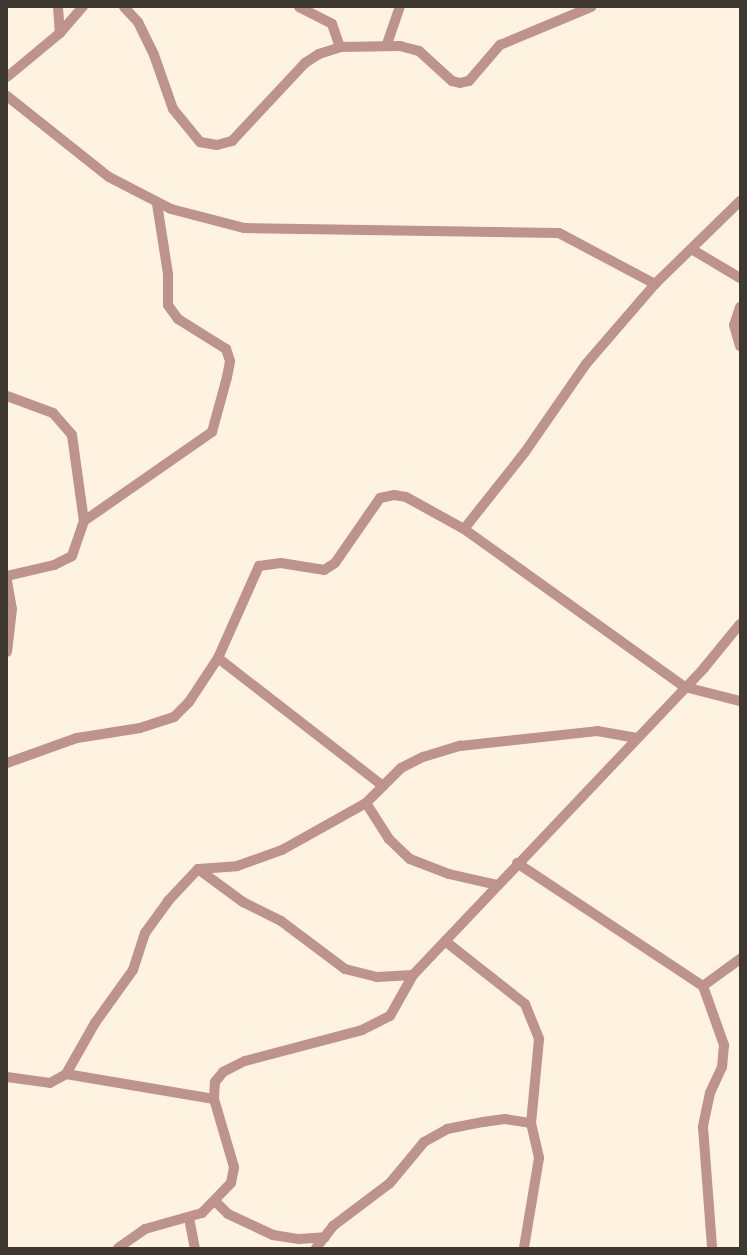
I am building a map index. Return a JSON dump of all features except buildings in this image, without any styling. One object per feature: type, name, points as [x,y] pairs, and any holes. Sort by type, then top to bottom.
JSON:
[{"type":"street","points":[[58,7],[60,33]]},
{"type":"street","points":[[7,78],[60,33],[83,7]]},
{"type":"street","points":[[124,7],[138,22],[154,55],[173,109],[200,142],[217,145],[232,141],[305,62],[340,47],[387,44],[419,51],[452,81],[460,83],[469,81],[500,45],[591,7]]},
{"type":"street","points":[[299,7],[332,24],[340,47]]},
{"type":"street","points":[[387,44],[400,7]]},
{"type":"street","points":[[7,96],[108,177],[157,204],[244,228],[559,233],[655,284]]},
{"type":"street","points":[[464,529],[525,452],[586,364],[655,284],[693,250],[740,201]]},
{"type":"street","points":[[84,520],[212,432],[227,377],[230,361],[226,349],[178,319],[168,305],[168,274],[157,204]]},
{"type":"street","points":[[693,250],[740,278]]},
{"type":"street","points":[[740,306],[734,325],[740,346]]},
{"type":"street","points":[[7,396],[53,413],[72,435],[84,520],[72,556],[54,565],[7,576]]},
{"type":"street","points":[[7,763],[77,738],[140,728],[174,717],[189,702],[218,658],[259,566],[281,563],[324,570],[335,563],[380,498],[406,497],[464,529],[685,687],[740,701]]},
{"type":"street","points":[[7,581],[12,609],[7,652]]},
{"type":"street","points":[[118,1248],[145,1229],[189,1218],[216,1202],[231,1183],[234,1167],[214,1099],[215,1082],[245,1061],[380,1024],[390,1016],[413,975],[497,884],[685,687],[740,624]]},
{"type":"street","points":[[218,658],[383,786]]},
{"type":"street","points":[[7,1077],[50,1083],[66,1074],[95,1023],[132,970],[144,933],[168,901],[198,869],[237,866],[261,860],[366,803],[401,768],[460,746],[597,731],[635,738]]},
{"type":"street","points":[[366,803],[389,839],[410,859],[449,874],[497,884]]},
{"type":"street","points":[[517,863],[703,986],[724,1045],[722,1067],[710,1093],[703,1127],[712,1248]]},
{"type":"street","points":[[198,869],[243,902],[281,921],[344,969],[377,976],[413,975]]},
{"type":"street","points":[[445,941],[525,1004],[531,1015],[539,1039],[531,1123],[539,1158],[524,1248]]},
{"type":"street","points":[[703,986],[740,959]]},
{"type":"street","points":[[66,1074],[214,1099]]},
{"type":"street","points":[[316,1248],[334,1226],[390,1183],[424,1142],[447,1129],[483,1122],[505,1119],[531,1123]]},
{"type":"street","points":[[216,1202],[233,1216],[273,1235],[299,1239],[325,1237]]},
{"type":"street","points":[[189,1218],[195,1248]]}]
